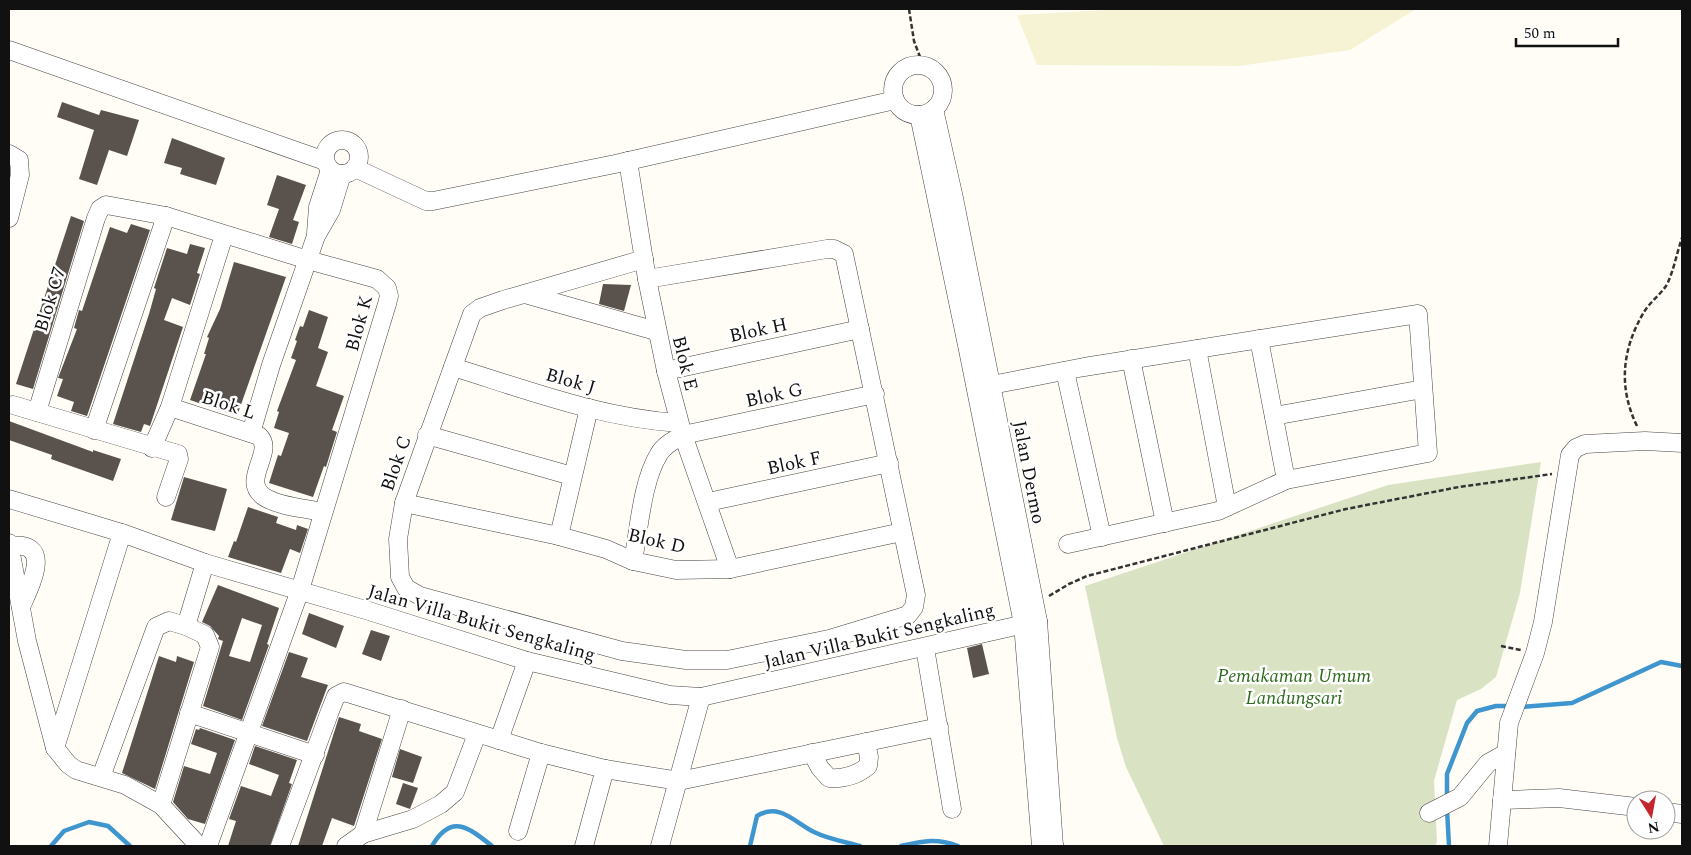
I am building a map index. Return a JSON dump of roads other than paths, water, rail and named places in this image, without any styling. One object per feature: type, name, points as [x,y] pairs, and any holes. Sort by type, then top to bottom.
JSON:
[{"type":"street","points":[[9,50],[426,201],[622,163],[895,100]]},
{"type":"street","points":[[923,65],[937,73],[944,88],[943,96],[926,112],[905,111],[895,100],[894,85],[901,71],[908,67],[923,65]]},
{"type":"street","name":"Jalan Dermo","points":[[926,112],[1032,618],[1050,846]]},
{"type":"street","points":[[9,154],[19,160],[21,168],[9,218]]},
{"type":"street","name":"Blok E","points":[[622,163],[644,259],[656,331],[681,429],[730,569]]},
{"type":"street","points":[[251,433],[271,365],[316,236],[331,210],[338,168]]},
{"type":"street","name":"Blok K","points":[[110,204],[166,216],[377,280],[387,288],[389,296],[322,512],[300,590],[208,846]]},
{"type":"street","name":"Blok C7","points":[[37,412],[96,218],[102,207],[110,204]]},
{"type":"street","points":[[94,430],[166,216]]},
{"type":"street","points":[[152,448],[170,407],[224,235]]},
{"type":"street","points":[[647,279],[834,249],[844,254],[902,532]]},
{"type":"street","name":"Blok C","points":[[644,259],[480,308],[472,314],[467,321],[453,368],[427,435],[404,503],[398,539],[400,577],[406,588],[420,596],[622,651],[686,660],[727,660],[829,639],[901,619],[908,615],[914,607],[916,596],[902,532]]},
{"type":"street","points":[[524,294],[656,331]]},
{"type":"street","points":[[984,387],[1065,371],[1418,314],[1428,453],[1286,480],[1227,507],[1165,523],[1068,544]]},
{"type":"street","name":"Blok H","points":[[666,370],[860,329]]},
{"type":"street","points":[[1259,339],[1286,480]]},
{"type":"street","points":[[1197,349],[1227,507]]},
{"type":"street","points":[[1131,360],[1165,523]]},
{"type":"street","name":"Blok J","points":[[453,368],[589,408],[681,429]]},
{"type":"street","points":[[1065,371],[1102,537]]},
{"type":"street","points":[[1274,416],[1423,389]]},
{"type":"street","name":"Blok G","points":[[681,429],[874,394]]},
{"type":"street","points":[[13,405],[180,456],[166,497]]},
{"type":"street","name":"Blok L","points":[[170,407],[251,433],[264,440],[265,446],[256,470],[255,485],[262,496],[273,501],[322,512]]},
{"type":"street","points":[[559,536],[589,408]]},
{"type":"street","points":[[633,561],[651,471],[659,454],[681,429]]},
{"type":"street","points":[[427,435],[572,476]]},
{"type":"street","points":[[1498,846],[1509,723],[1535,653],[1570,455],[1576,448],[1585,444],[1645,441],[1682,443]]},
{"type":"street","name":"Blok F","points":[[708,502],[889,463]]},
{"type":"street","name":"Jalan Villa Bukit Sengkaling","points":[[9,499],[122,533],[205,563],[369,611],[527,661],[670,696],[701,697],[925,648],[1032,618]]},
{"type":"street","name":"Blok D","points":[[404,503],[559,536],[606,549],[633,561],[676,570],[730,569],[902,532]]},
{"type":"street","points":[[55,748],[122,533]]},
{"type":"street","points":[[21,608],[33,578],[36,558],[33,552],[27,548],[9,544],[21,608],[34,670],[55,748],[71,767],[125,785],[161,805],[199,846]]},
{"type":"street","points":[[186,626],[205,563]]},
{"type":"street","points":[[101,777],[156,628],[169,621],[186,626],[205,635],[210,647],[161,805]]},
{"type":"street","points":[[925,648],[952,809]]},
{"type":"street","points":[[499,740],[527,661]]},
{"type":"street","points":[[280,846],[330,711],[340,693],[344,692],[542,753],[605,769],[679,781],[939,727]]},
{"type":"street","points":[[660,846],[701,697]]},
{"type":"street","points":[[363,834],[402,709]]},
{"type":"street","points":[[190,713],[315,755]]},
{"type":"street","points":[[346,846],[363,834],[412,818],[441,804],[455,792],[477,734]]},
{"type":"street","points":[[812,753],[820,768],[829,778],[840,778],[859,773],[868,766],[869,757],[866,742]]},
{"type":"street","points":[[518,831],[542,753]]},
{"type":"street","points":[[1429,813],[1460,797],[1488,763],[1506,753]]},
{"type":"street","points":[[584,846],[605,769]]},
{"type":"street","points":[[1502,805],[1559,798],[1626,807]]},
{"type":"waterway","points":[[1521,707],[1572,703],[1661,662],[1682,666]]},
{"type":"waterway","points":[[1447,799],[1447,774],[1467,723],[1477,711],[1496,706],[1510,706]]},
{"type":"waterway","points":[[1447,809],[1449,846]]},
{"type":"waterway","points":[[750,846],[757,816],[773,811],[787,815],[819,834],[860,846]]},
{"type":"waterway","points":[[51,846],[64,831],[89,822],[108,826],[130,846]]},
{"type":"waterway","points":[[432,846],[446,829],[453,826],[460,826],[475,833],[492,846]]},
{"type":"waterway","points":[[901,846],[930,841],[958,846]]},
{"type":"park label","name":"Pemakaman Umum Landungsari","points":[[1294,686]]}]
